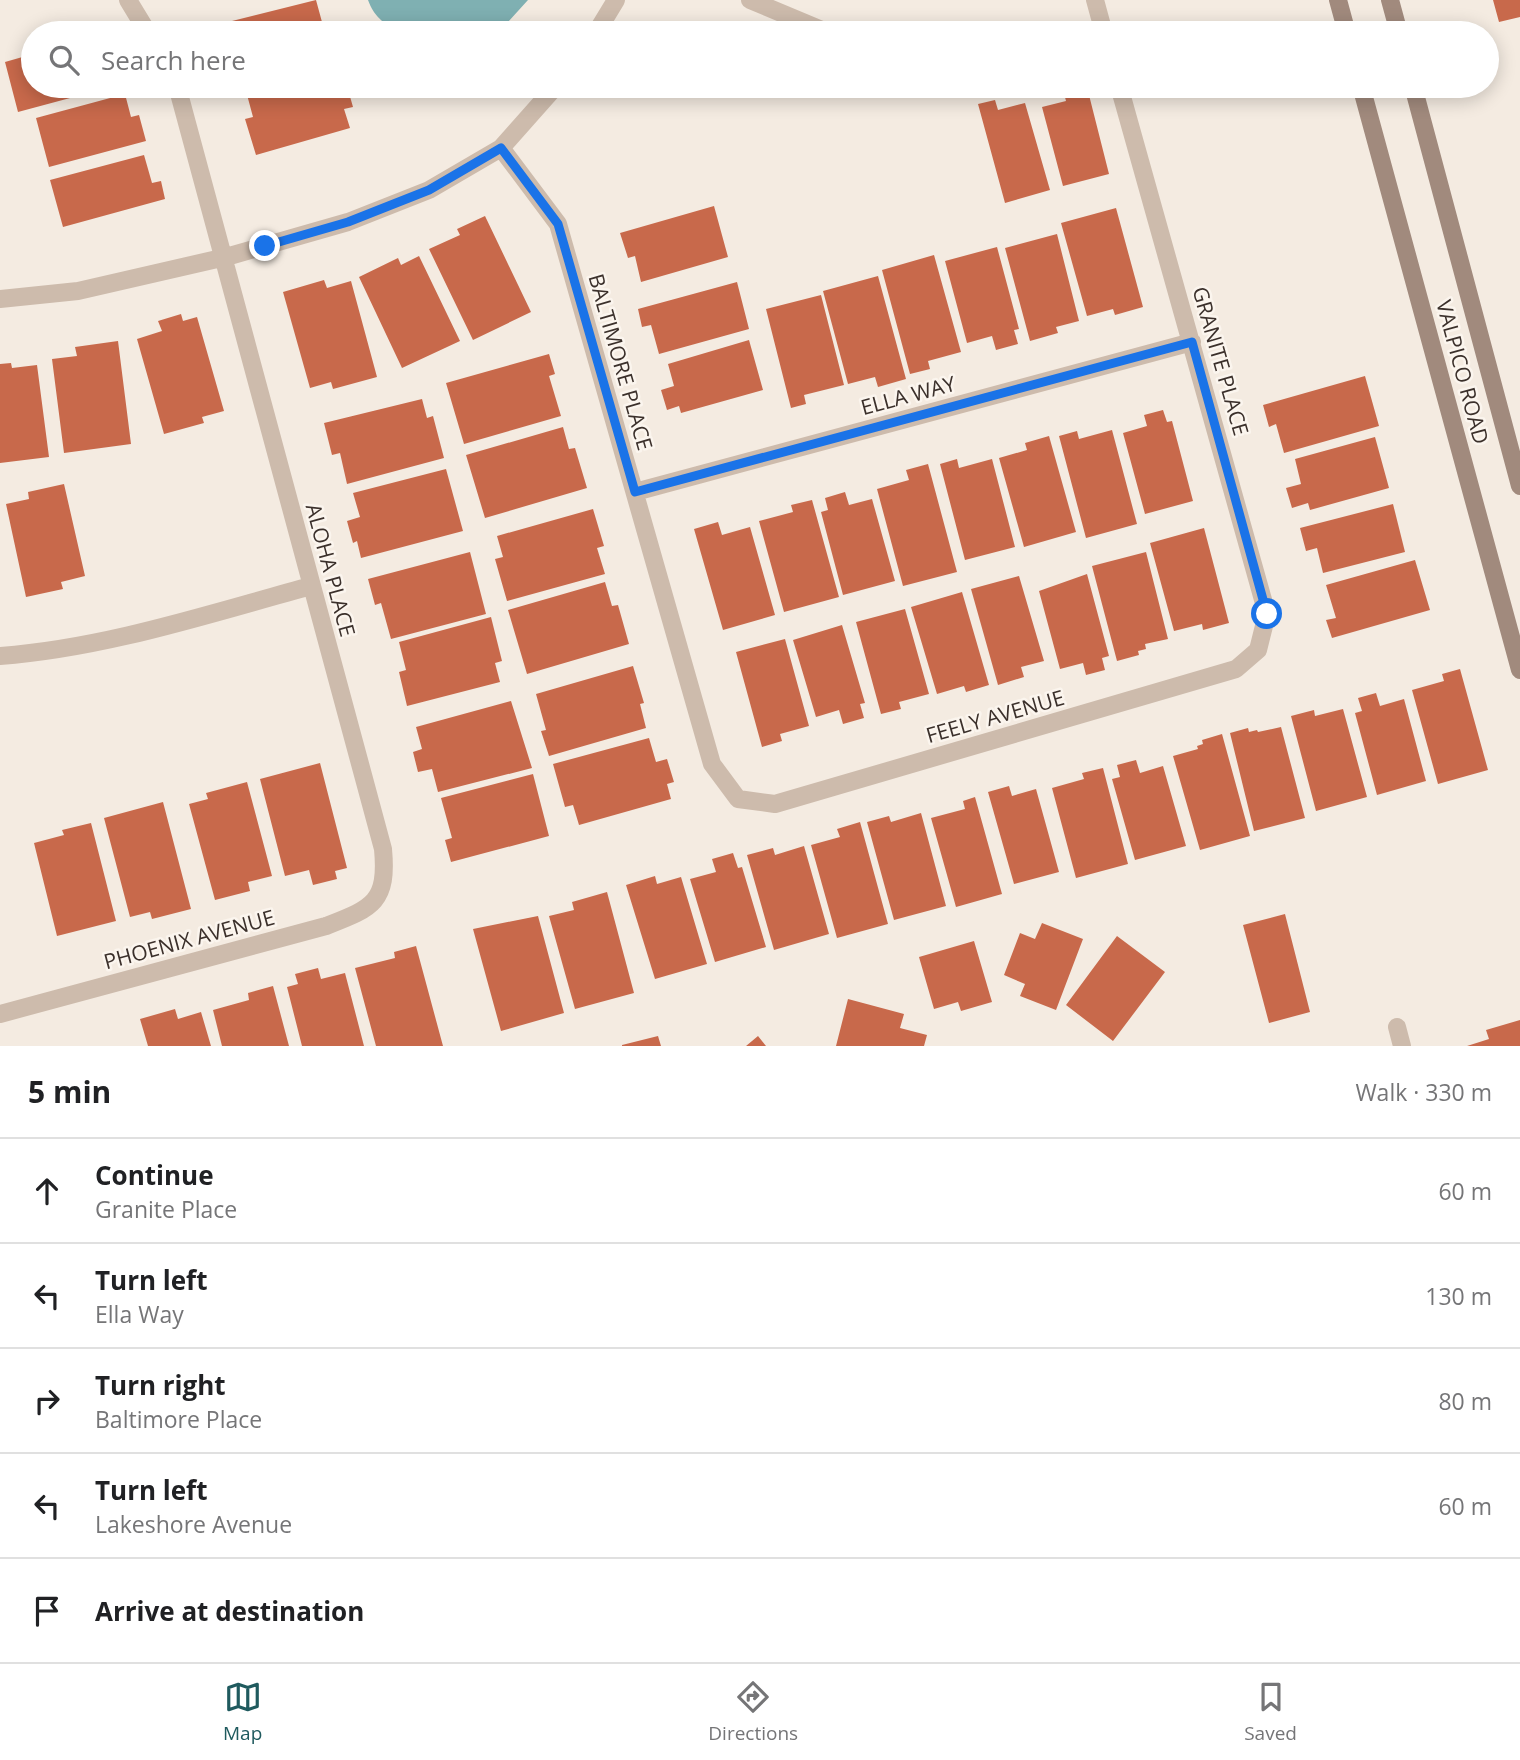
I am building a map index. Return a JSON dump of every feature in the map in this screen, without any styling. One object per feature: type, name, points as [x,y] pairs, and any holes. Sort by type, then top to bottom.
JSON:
[{"type":"main road","points":[[1338,0],[1344,21]]},
{"type":"main road","points":[[1390,0],[1396,21]]},
{"type":"main road","name":"VALPICO ROAD","points":[[1364,98],[1520,670]]},
{"type":"main road","name":"VALPICO ROAD","points":[[1416,98],[1520,486]]},
{"type":"street","points":[[128,0],[141,21]]},
{"type":"street","points":[[603,21],[616,0]]},
{"type":"street","points":[[750,0],[800,21]]},
{"type":"street","points":[[1095,0],[1100,21]]},
{"type":"street","name":"ALOHA PLACE","points":[[180,98],[226,257],[311,586],[383,849],[385,872],[382,894]]},
{"type":"street","points":[[0,299],[78,291],[226,257],[348,222],[429,190],[501,148],[545,98]]},
{"type":"street","name":"GRANITE PLACE","points":[[1122,98],[1267,614],[1258,650]]},
{"type":"street","name":"BALTIMORE PLACE","points":[[501,148],[558,224],[712,764],[738,799]]},
{"type":"street","name":"ELLA WAY","points":[[635,492],[1192,342]]},
{"type":"street","points":[[0,656],[49,652],[104,642],[311,586]]},
{"type":"street","name":"FEELY AVENUE","points":[[738,799],[775,804],[1236,669],[1258,650]]},
{"type":"street","name":"PHOENIX AVENUE","points":[[0,1014],[326,926],[366,910],[382,894]]},
{"type":"street","points":[[1397,1027],[1402,1046]]},
{"type":"water","points":[[368,0],[528,0],[509,21],[382,21]]},
{"type":"building","points":[[316,0],[322,21],[232,21]]},
{"type":"building","points":[[1493,0],[1520,0],[1520,17],[1499,21]]},
{"type":"building","points":[[21,57],[21,98],[70,98],[18,112],[5,62]]},
{"type":"building","points":[[110,98],[126,98],[131,117],[139,115],[146,141],[49,167],[36,118]]},
{"type":"building","points":[[248,98],[350,98],[353,107],[344,109],[350,128],[256,155],[245,119],[253,117]]},
{"type":"building","points":[[1065,98],[1090,98],[1109,174],[1063,186],[1042,107],[1066,101]]},
{"type":"building","points":[[995,100],[998,110],[1025,103],[1050,190],[1005,203],[978,104]]},
{"type":"building","points":[[144,155],[152,183],[161,181],[165,199],[63,227],[50,180]]},
{"type":"building","points":[[714,206],[728,257],[641,282],[635,256],[628,258],[620,233]]},
{"type":"building","points":[[1116,208],[1143,307],[1115,315],[1113,309],[1087,316],[1061,223]]},
{"type":"building","points":[[485,216],[531,312],[473,340],[429,249],[460,235],[457,229]]},
{"type":"building","points":[[1057,234],[1079,321],[1056,327],[1058,333],[1030,341],[1005,248]]},
{"type":"building","points":[[997,247],[1019,329],[1014,330],[1018,344],[996,350],[992,336],[967,343],[945,261]]},
{"type":"building","points":[[934,255],[961,352],[928,361],[930,369],[910,374],[882,270]]},
{"type":"building","points":[[419,256],[460,341],[402,368],[359,277],[398,258],[401,265]]},
{"type":"building","points":[[878,276],[906,379],[878,387],[875,377],[848,384],[823,291]]},
{"type":"building","points":[[324,280],[327,288],[351,281],[377,377],[333,389],[331,382],[310,388],[283,292]]},
{"type":"building","points":[[737,282],[749,329],[659,354],[651,325],[642,327],[638,309]]},
{"type":"building","points":[[821,295],[844,385],[804,395],[806,404],[791,408],[766,309]]},
{"type":"building","points":[[181,314],[183,321],[197,317],[224,411],[202,417],[204,423],[164,434],[137,339],[162,331],[158,321]]},
{"type":"building","points":[[749,340],[763,390],[681,413],[679,406],[667,410],[661,390],[674,386],[668,364]]},
{"type":"building","points":[[118,341],[131,444],[64,453],[52,359],[77,356],[75,347]]},
{"type":"building","points":[[549,354],[555,374],[549,376],[561,416],[464,444],[446,383]]},
{"type":"building","points":[[11,363],[12,368],[37,365],[49,457],[0,463],[0,364]]},
{"type":"building","points":[[1365,376],[1379,426],[1284,453],[1276,424],[1269,427],[1263,405]]},
{"type":"building","points":[[422,399],[427,418],[433,416],[444,458],[347,484],[340,453],[332,455],[324,423]]},
{"type":"building","points":[[1163,410],[1167,422],[1172,421],[1193,501],[1145,514],[1123,433],[1147,426],[1144,415]]},
{"type":"building","points":[[563,427],[569,449],[575,448],[587,488],[485,518],[466,455]]},
{"type":"building","points":[[1112,430],[1137,524],[1086,538],[1059,436],[1077,431],[1079,439]]},
{"type":"building","points":[[1049,436],[1076,532],[1024,547],[999,458],[1027,450],[1025,443]]},
{"type":"building","points":[[1375,437],[1389,488],[1310,510],[1308,503],[1292,508],[1286,488],[1301,484],[1295,459]]},
{"type":"building","points":[[957,459],[959,468],[992,459],[1015,547],[965,560],[940,464]]},
{"type":"building","points":[[928,464],[957,572],[903,586],[877,489],[909,480],[906,470]]},
{"type":"building","points":[[446,469],[463,531],[361,558],[357,541],[353,543],[347,521],[360,517],[353,493]]},
{"type":"building","points":[[64,484],[85,576],[61,582],[63,589],[26,597],[6,504],[29,499],[28,492]]},
{"type":"building","points":[[845,492],[849,505],[872,499],[895,581],[843,595],[821,512],[828,510],[825,498]]},
{"type":"building","points":[[812,500],[839,597],[784,612],[759,521],[793,512],[791,505]]},
{"type":"building","points":[[1393,504],[1405,552],[1323,573],[1317,548],[1306,551],[1300,528]]},
{"type":"building","points":[[593,509],[604,546],[597,548],[605,574],[507,601],[495,559],[503,557],[497,536]]},
{"type":"building","points":[[718,522],[722,535],[750,527],[775,615],[723,630],[694,529]]},
{"type":"building","points":[[1204,528],[1229,623],[1203,630],[1202,624],[1174,631],[1150,543]]},
{"type":"building","points":[[470,552],[486,614],[391,639],[381,603],[375,605],[368,579]]},
{"type":"building","points":[[1146,552],[1168,639],[1145,644],[1146,649],[1138,651],[1139,655],[1117,661],[1092,566]]},
{"type":"building","points":[[1415,560],[1430,610],[1332,638],[1326,620],[1336,618],[1326,585]]},
{"type":"building","points":[[1087,574],[1109,656],[1102,658],[1105,670],[1086,675],[1083,663],[1060,669],[1039,591]]},
{"type":"building","points":[[1019,576],[1044,661],[1021,667],[1024,677],[998,685],[971,589]]},
{"type":"building","points":[[605,582],[612,606],[618,605],[629,644],[527,674],[508,610]]},
{"type":"building","points":[[962,592],[989,685],[966,692],[964,686],[937,694],[911,607]]},
{"type":"building","points":[[905,609],[929,694],[899,702],[901,709],[881,714],[856,622]]},
{"type":"building","points":[[491,617],[502,661],[495,663],[500,682],[407,706],[399,672],[406,670],[399,642]]},
{"type":"building","points":[[842,625],[865,703],[860,704],[864,718],[843,724],[839,710],[816,717],[793,640]]},
{"type":"building","points":[[785,639],[809,726],[780,734],[782,741],[762,747],[736,652]]},
{"type":"building","points":[[633,666],[644,703],[640,704],[646,728],[549,756],[541,731],[546,730],[536,694]]},
{"type":"building","points":[[1460,669],[1488,770],[1438,784],[1412,690],[1444,681],[1442,674]]},
{"type":"building","points":[[1376,693],[1380,706],[1404,699],[1426,781],[1377,795],[1355,713],[1362,711],[1358,698]]},
{"type":"building","points":[[511,701],[532,768],[438,792],[432,769],[418,772],[413,752],[422,749],[416,727]]},
{"type":"building","points":[[1343,709],[1367,797],[1316,811],[1291,716],[1314,710],[1315,716]]},
{"type":"building","points":[[1281,727],[1305,818],[1254,831],[1230,733],[1248,728],[1249,732],[1258,732]]},
{"type":"building","points":[[1222,734],[1250,836],[1200,850],[1173,756],[1198,749],[1197,746],[1203,744],[1202,740]]},
{"type":"building","points":[[649,738],[656,762],[667,759],[674,782],[667,784],[671,799],[579,825],[573,805],[565,807],[553,764]]},
{"type":"building","points":[[1136,760],[1140,773],[1163,766],[1186,846],[1135,860],[1112,779],[1120,777],[1117,765]]},
{"type":"building","points":[[320,763],[347,868],[335,871],[337,879],[313,885],[309,870],[285,876],[260,779]]},
{"type":"building","points":[[1103,768],[1128,864],[1076,878],[1052,788],[1084,779],[1082,773]]},
{"type":"building","points":[[533,774],[549,836],[451,862],[445,840],[452,838],[441,798]]},
{"type":"building","points":[[247,782],[272,876],[248,882],[250,891],[215,900],[189,804],[208,799],[206,793]]},
{"type":"building","points":[[1009,786],[1012,796],[1036,789],[1059,872],[1014,884],[988,792]]},
{"type":"building","points":[[975,797],[1002,894],[956,907],[931,818],[965,809],[963,801]]},
{"type":"building","points":[[163,802],[191,909],[152,919],[150,912],[130,917],[104,818]]},
{"type":"building","points":[[921,813],[946,906],[894,920],[867,822],[889,816],[891,822]]},
{"type":"building","points":[[860,822],[888,924],[837,938],[811,845],[840,837],[837,829]]},
{"type":"building","points":[[91,823],[116,921],[57,936],[34,843],[64,835],[62,830]]},
{"type":"building","points":[[804,846],[829,934],[774,950],[747,855],[773,848],[775,855]]},
{"type":"building","points":[[733,853],[738,868],[742,867],[766,947],[715,962],[690,879],[716,872],[712,859]]},
{"type":"building","points":[[655,876],[657,884],[681,877],[707,964],[655,979],[626,885]]},
{"type":"building","points":[[607,892],[634,993],[575,1009],[549,916],[574,910],[572,902]]},
{"type":"building","points":[[1285,914],[1310,1012],[1269,1023],[1243,925]]},
{"type":"building","points":[[538,916],[564,1013],[501,1031],[473,929]]},
{"type":"building","points":[[1042,923],[1083,939],[1056,1010],[1020,996],[1025,984],[1004,975],[1020,933],[1035,939]]},
{"type":"building","points":[[1117,936],[1165,972],[1113,1041],[1066,1005]]},
{"type":"building","points":[[974,941],[992,1002],[961,1011],[958,1002],[934,1009],[919,957]]},
{"type":"building","points":[[416,946],[443,1046],[376,1046],[355,968],[395,958],[394,952]]},
{"type":"building","points":[[318,968],[321,979],[345,973],[364,1046],[302,1046],[287,987],[298,984],[295,974]]},
{"type":"building","points":[[273,986],[289,1046],[222,1046],[213,1010],[249,1000],[248,993]]},
{"type":"building","points":[[848,999],[904,1014],[900,1028],[927,1035],[924,1046],[836,1046]]},
{"type":"building","points":[[175,1009],[178,1019],[201,1012],[211,1046],[148,1046],[140,1019]]},
{"type":"building","points":[[1520,1020],[1520,1046],[1467,1046],[1489,1039],[1486,1030]]},
{"type":"building","points":[[658,1036],[661,1046],[622,1046],[622,1045]]},
{"type":"building","points":[[758,1036],[766,1046],[746,1046]]},
{"type":"route","points":[[265,246],[348,222],[429,190],[501,148],[558,224],[635,492],[1192,342],[1267,614]]}]
